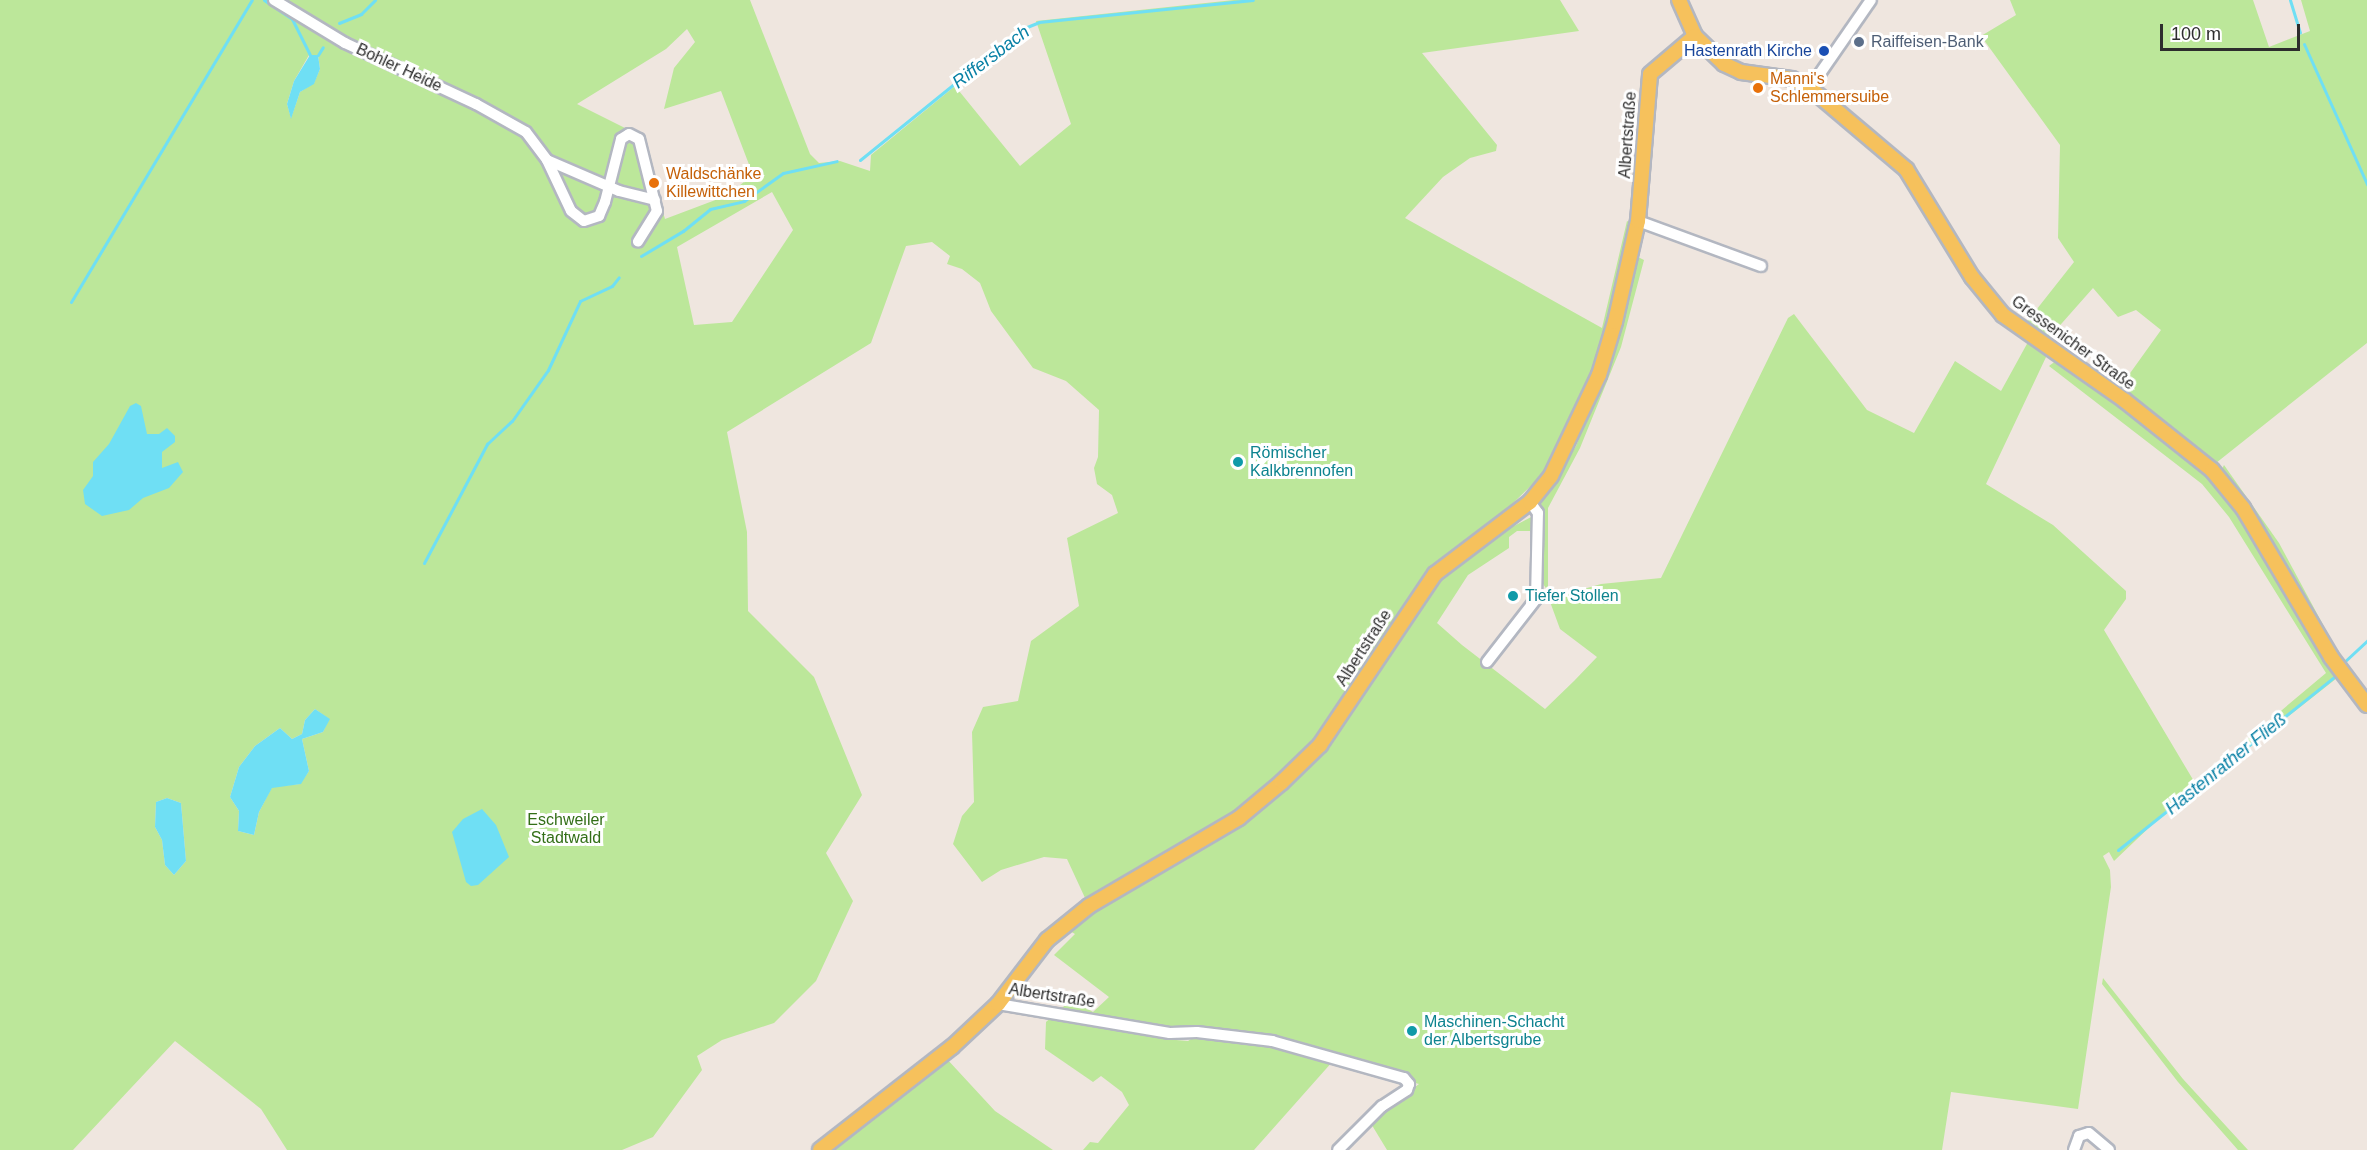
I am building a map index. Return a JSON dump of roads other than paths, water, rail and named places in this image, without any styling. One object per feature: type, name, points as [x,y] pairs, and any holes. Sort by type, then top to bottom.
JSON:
[{"type":"main road","points":[[1679,0],[1695,36]]},
{"type":"main road","name":"Gressenicher Straße","points":[[1695,36],[1732,68],[1792,79],[1810,88],[1906,169],[1972,277],[2002,315],[2124,400],[2212,470],[2243,508],[2331,657],[2367,705]]},
{"type":"main road","name":"Albertstraße","points":[[820,1150],[952,1047],[998,1004],[1047,940],[1089,906],[1239,818],[1282,782],[1320,745],[1435,574],[1530,502],[1569,445],[1599,375],[1638,221],[1650,74],[1695,36]]},
{"type":"street","name":"Bohler Heide","points":[[274,0],[345,43],[476,104],[526,132],[547,160]]},
{"type":"street","points":[[1810,88],[1871,0]]},
{"type":"street","points":[[547,160],[571,211],[584,221],[599,216],[617,145],[629,134],[639,140],[655,200],[654,222],[638,241]]},
{"type":"street","points":[[547,160],[608,187],[655,200]]},
{"type":"street","points":[[1638,221],[1761,266]]},
{"type":"street","points":[[1487,662],[1536,599],[1538,513],[1530,502]]},
{"type":"street","name":"Albertstraße","points":[[998,1004],[1170,1033],[1197,1032],[1272,1041],[1404,1078],[1409,1084],[1407,1090],[1382,1106],[1338,1150]]},
{"type":"street","points":[[2074,1150],[2079,1136],[2089,1133],[2109,1150]]},
{"type":"water","points":[[310,55],[318,55],[320,69],[314,84],[300,92],[291,119],[287,104],[294,81]]},
{"type":"water","points":[[136,403],[141,406],[147,434],[159,434],[167,428],[175,436],[175,442],[162,452],[162,468],[178,462],[183,472],[169,488],[143,498],[129,510],[102,516],[85,504],[83,490],[93,476],[93,462],[109,444],[130,406]]},
{"type":"water","points":[[315,709],[330,719],[323,732],[302,739],[309,771],[301,784],[272,788],[259,812],[254,835],[238,831],[239,811],[230,797],[239,767],[255,746],[280,728],[292,739],[302,734],[305,720]]},
{"type":"water","points":[[167,798],[181,803],[186,861],[174,875],[165,865],[162,840],[155,827],[156,802]]},
{"type":"water","points":[[482,809],[496,825],[509,857],[478,885],[471,886],[466,882],[452,832],[463,819]]},
{"type":"waterway","points":[[71,302],[252,0]]},
{"type":"waterway","points":[[264,0],[292,19],[310,55]]},
{"type":"waterway","points":[[339,23],[361,14],[375,0]]},
{"type":"waterway","name":"Riffersbach","points":[[860,160],[1022,29],[1039,22],[1253,0]]},
{"type":"waterway","name":"Hastenrather Fließ","points":[[2290,0],[2300,33]]},
{"type":"waterway","name":"Hastenrather Fließ","points":[[2304,44],[2367,184]]},
{"type":"waterway","points":[[318,55],[323,47]]},
{"type":"waterway","points":[[641,256],[683,231],[710,209],[744,201],[783,173],[837,161]]},
{"type":"waterway","points":[[424,563],[487,444],[512,421],[548,370],[580,301],[612,286],[619,277]]},
{"type":"waterway","name":"Hastenrather Fließ","points":[[2343,663],[2367,641]]},
{"type":"waterway","name":"Hastenrather Fließ","points":[[2118,850],[2334,677]]},
{"type":"place","name":"Raiffeisen-Bank","points":[[1859,42]]},
{"type":"place","name":"Hastenrath Kirche","points":[[1824,51]]},
{"type":"place","name":"Manni's Schlemmersuibe","points":[[1758,88]]},
{"type":"place","name":"Waldschänke Killewittchen","points":[[654,183]]},
{"type":"place","name":"Römischer Kalkbrennofen","points":[[1238,462]]},
{"type":"place","name":"Tiefer Stollen","points":[[1513,596]]},
{"type":"place","name":"Maschinen-Schacht der Albertsgrube","points":[[1412,1031]]},
{"type":"park label","name":"Eschweiler Stadtwald","points":[[566,829]]}]
